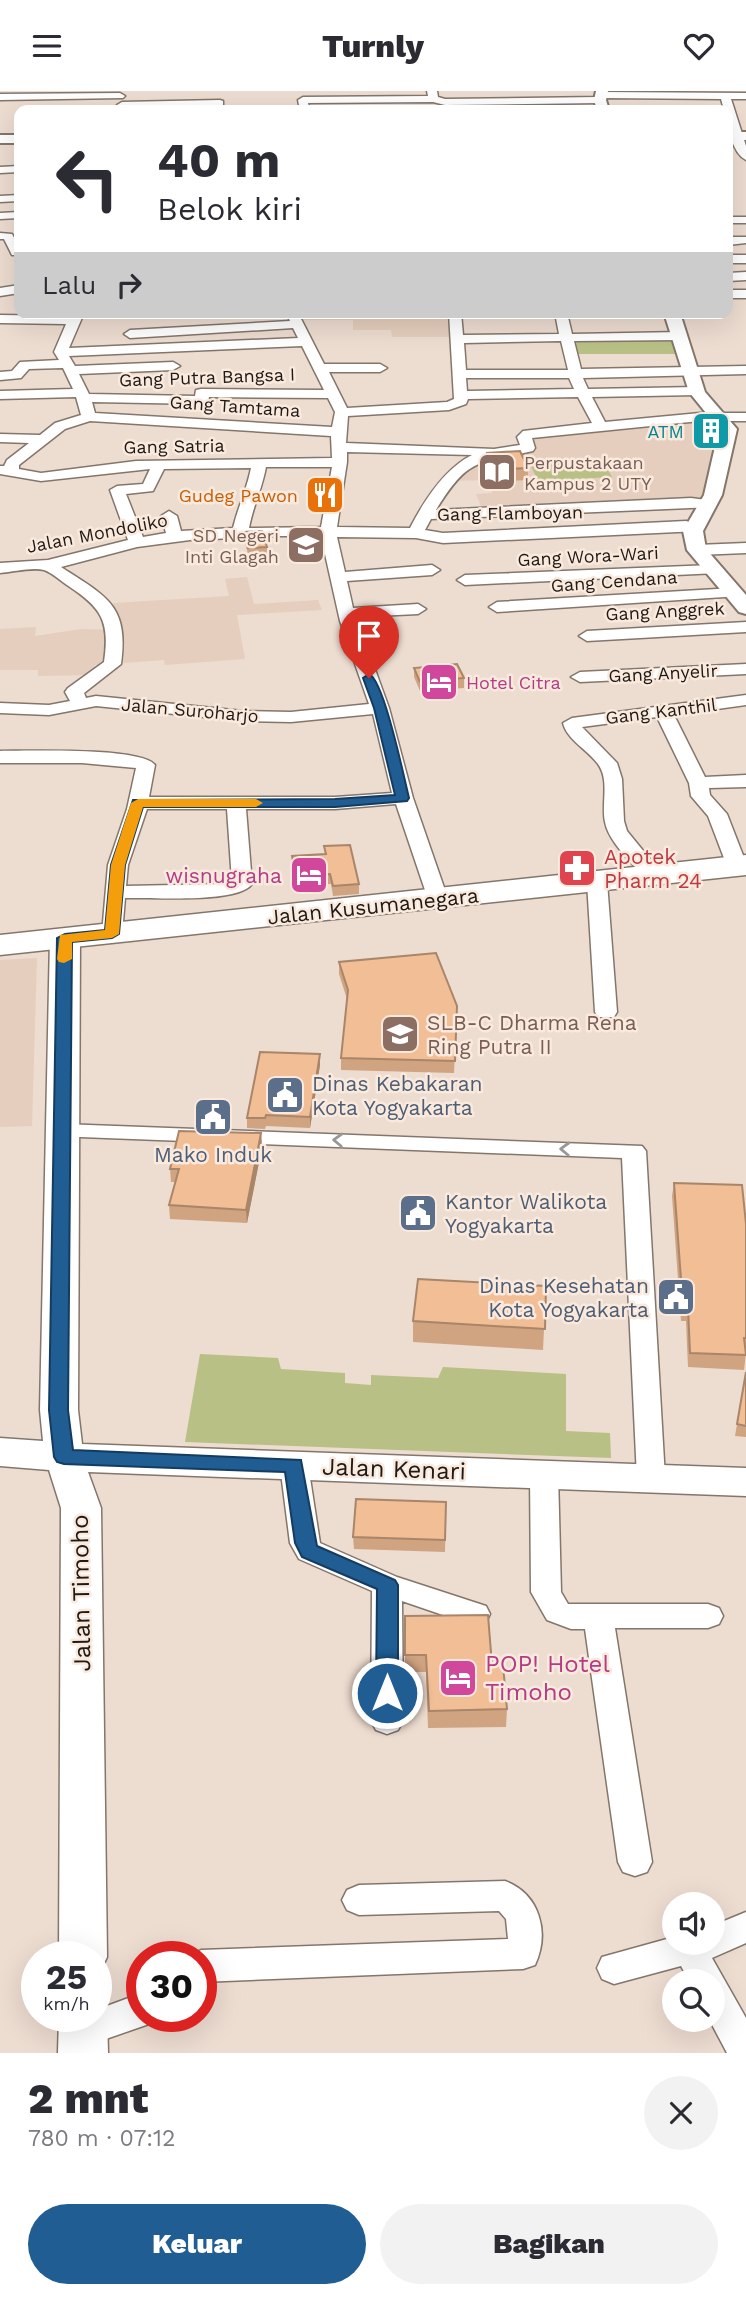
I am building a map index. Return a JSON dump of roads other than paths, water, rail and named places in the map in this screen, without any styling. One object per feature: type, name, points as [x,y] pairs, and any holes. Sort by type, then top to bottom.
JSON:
[{"type":"main road","name":"Jalan Kusumanegara","points":[[0,945],[741,865]]},
{"type":"main road","name":"Jalan Timoho","points":[[65,938],[59,1410],[64,1457],[81,1508],[83,1941]]},
{"type":"main road","name":"Jalan Kenari","points":[[0,1452],[64,1457],[746,1482]]},
{"type":"street","points":[[395,91],[415,99]]},
{"type":"street","points":[[451,105],[488,97],[503,105],[541,105],[725,93],[746,96]]},
{"type":"street","points":[[0,97],[27,94],[192,105]]},
{"type":"street","points":[[304,105],[303,100],[379,105],[432,95]]},
{"type":"street","points":[[736,136],[746,157]]},
{"type":"street","points":[[9,235],[12,252]]},
{"type":"street","points":[[8,468],[60,426],[89,417],[83,396],[65,356],[75,319]]},
{"type":"street","points":[[176,319],[180,332]]},
{"type":"street","points":[[116,335],[180,332],[295,319],[342,412],[328,533],[346,613],[380,708],[402,798],[438,899]]},
{"type":"street","points":[[342,412],[449,405],[461,401],[455,319]]},
{"type":"street","points":[[563,319],[575,373],[582,393],[600,426]]},
{"type":"street","points":[[675,319],[697,391],[704,404],[728,429],[709,504],[694,528],[693,538],[697,550],[712,570],[736,587],[746,608]]},
{"type":"street","points":[[65,356],[90,337]]},
{"type":"street","points":[[456,339],[681,337]]},
{"type":"street","points":[[0,376],[16,375],[21,367],[65,356],[306,342]]},
{"type":"street","points":[[65,356],[173,366]]},
{"type":"street","points":[[318,368],[380,368]]},
{"type":"street","points":[[461,374],[746,370]]},
{"type":"street","points":[[461,395],[697,391]]},
{"type":"street","points":[[149,392],[201,393]]},
{"type":"street","name":"Gang Putra Bangsa I","points":[[83,396],[204,400],[201,393],[331,394]]},
{"type":"street","points":[[0,395],[83,396]]},
{"type":"street","name":"Gang Tamtama","points":[[89,417],[338,447],[498,452]]},
{"type":"street","points":[[416,533],[461,468],[469,462],[498,452],[528,447],[524,437],[528,434],[600,426],[746,417]]},
{"type":"street","points":[[0,438],[43,439]]},
{"type":"street","name":"Gang Satria","points":[[8,468],[33,477],[159,465],[258,464],[338,447]]},
{"type":"street","points":[[240,533],[246,505],[254,493],[258,464]]},
{"type":"street","points":[[137,542],[117,490],[148,488],[159,465]]},
{"type":"street","points":[[427,515],[709,504]]},
{"type":"street","points":[[169,516],[175,537]]},
{"type":"street","name":"Gang Flamboyan","points":[[328,533],[416,533],[443,538],[694,528]]},
{"type":"street","name":"Jalan Mondoliko","points":[[0,568],[48,565],[137,542],[175,537],[240,533],[328,533]]},
{"type":"street","points":[[697,550],[746,548]]},
{"type":"street","points":[[48,565],[103,606],[111,616],[116,631],[112,664],[74,692],[80,703]]},
{"type":"street","points":[[337,577],[432,570]]},
{"type":"street","name":"Gang Wora-Wari","points":[[465,580],[712,570]]},
{"type":"street","name":"Gang Cendana","points":[[497,607],[736,587]]},
{"type":"street","points":[[346,613],[418,609]]},
{"type":"street","name":"Gang Anggrek","points":[[587,636],[746,627]]},
{"type":"street","points":[[645,647],[746,641]]},
{"type":"street","name":"Gang Anyelir","points":[[580,677],[746,669]]},
{"type":"street","name":"Gang Kanthil","points":[[653,875],[618,832],[614,821],[611,770],[599,751],[571,725],[577,721],[746,700]]},
{"type":"street","name":"Jalan Suroharjo","points":[[0,708],[42,711],[80,703],[124,703],[270,717],[313,716],[380,708]]},
{"type":"street","points":[[664,712],[698,783],[704,802],[717,814],[741,865]]},
{"type":"street","points":[[0,757],[82,757],[146,765],[138,803],[118,865],[112,934]]},
{"type":"street","points":[[698,783],[746,781]]},
{"type":"street","points":[[138,803],[335,803],[402,798]]},
{"type":"street","points":[[114,892],[228,890],[242,884],[236,803]]},
{"type":"street","points":[[597,882],[606,1012]]},
{"type":"street","points":[[62,1131],[634,1151],[651,1478]]},
{"type":"street","points":[[294,1465],[305,1543],[309,1551],[387,1585],[475,1614]]},
{"type":"street","points":[[544,1473],[548,1600],[552,1609],[560,1615],[598,1617],[708,1616]]},
{"type":"street","points":[[387,1585],[387,1721]]},
{"type":"street","points":[[598,1617],[635,1862]]},
{"type":"street","points":[[217,1965],[523,1954],[527,1930],[516,1904],[505,1896],[359,1900]]},
{"type":"street","points":[[725,1936],[746,1927]]},
{"type":"street","points":[[614,1968],[663,1955]]},
{"type":"street","points":[[725,2014],[746,2052]]},
{"type":"street","points":[[83,2033],[126,2017]]},
{"type":"place","name":"ATM","points":[[711,431]]},
{"type":"place","name":"Perpustakaan Kampus 2 UTY","points":[[497,472]]},
{"type":"place","name":"Gudeg Pawon","points":[[325,495]]},
{"type":"place","name":"SD Negeri Inti Glagah","points":[[306,545]]},
{"type":"place","name":"Hotel Citra","points":[[439,682]]},
{"type":"place","name":"Apotek Pharm 24","points":[[577,868]]},
{"type":"place","name":"wisnugraha","points":[[309,875]]},
{"type":"place","name":"SLB-C Dharma Rena Ring Putra II","points":[[400,1034]]},
{"type":"place","name":"Dinas Kebakaran Kota Yogyakarta","points":[[285,1095]]},
{"type":"place","name":"Mako Induk","points":[[213,1117]]},
{"type":"place","name":"Kantor Walikota Yogyakarta","points":[[418,1213]]},
{"type":"place","name":"Dinas Kesehatan Kota Yogyakarta","points":[[676,1297]]},
{"type":"place","name":"POP! Hotel Timoho","points":[[458,1678]]}]
